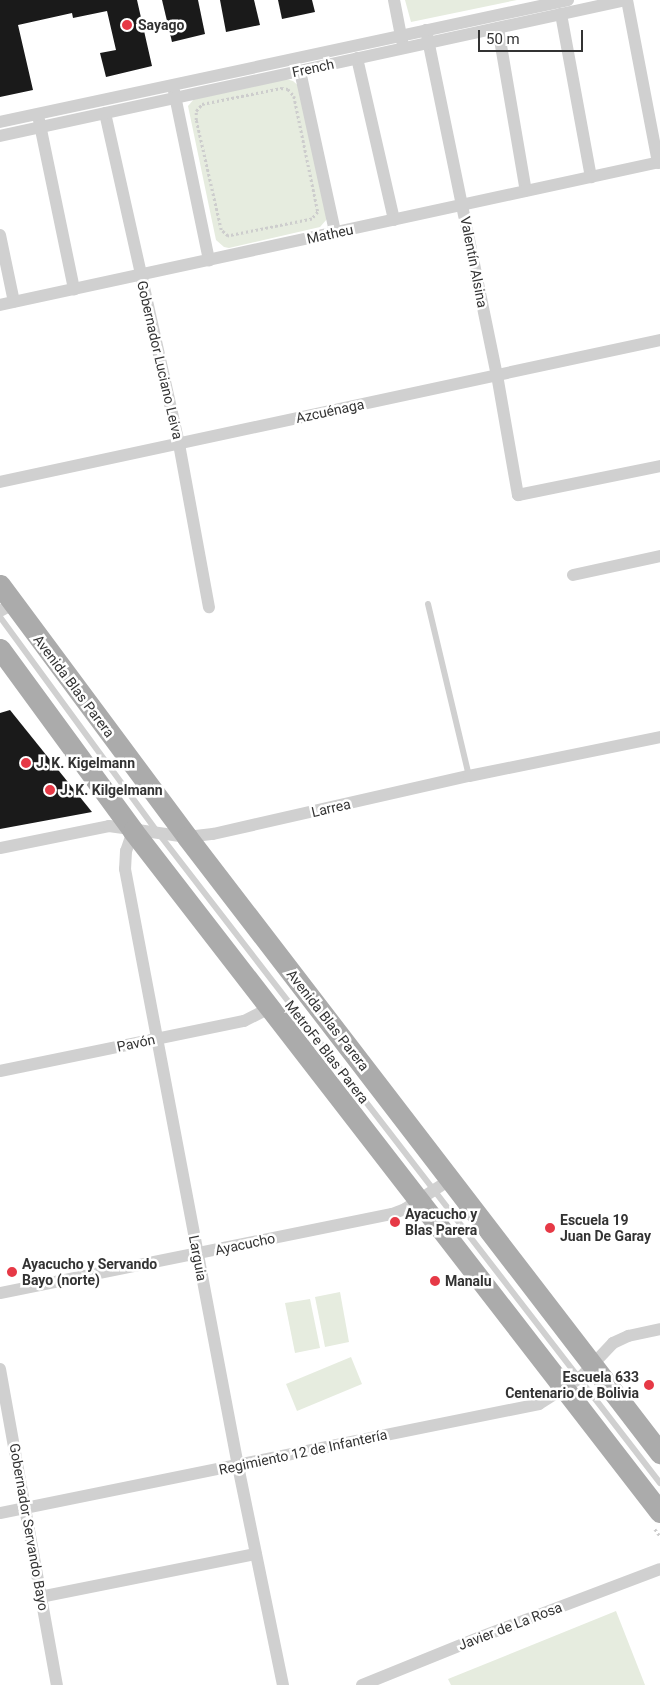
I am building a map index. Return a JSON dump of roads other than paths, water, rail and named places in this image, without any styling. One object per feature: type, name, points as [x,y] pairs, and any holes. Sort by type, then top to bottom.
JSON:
[{"type":"main road","name":"Avenida Blas Parera","points":[[0,585],[4,610],[187,837],[435,1191],[578,1377],[660,1453]]},
{"type":"main road","name":"Avenida Blas Parera","points":[[0,649],[133,831],[269,1008],[435,1191],[578,1377],[660,1512]]},
{"type":"street","points":[[394,0],[404,48]]},
{"type":"street","name":"French","points":[[0,122],[568,0]]},
{"type":"street","points":[[626,0],[659,162]]},
{"type":"street","name":"French","points":[[0,136],[626,0]]},
{"type":"street","points":[[561,14],[591,177]]},
{"type":"street","points":[[498,28],[526,191]]},
{"type":"street","name":"Valentín Alsina","points":[[426,30],[497,375],[518,495],[660,466]]},
{"type":"street","points":[[357,58],[394,220]]},
{"type":"street","points":[[300,71],[335,232]]},
{"type":"street","points":[[172,85],[209,260]]},
{"type":"street","points":[[38,114],[74,289]]},
{"type":"street","name":"Gobernador Luciano Leiva","points":[[105,114],[179,444],[209,607]]},
{"type":"street","name":"Matheu","points":[[0,305],[659,162]]},
{"type":"street","points":[[0,235],[14,302]]},
{"type":"street","name":"Azcuénaga","points":[[0,482],[660,340]]},
{"type":"street","points":[[573,574],[660,556]]},
{"type":"street","name":"Larrea","points":[[0,848],[109,826],[133,831],[187,837],[213,834],[469,776],[660,737]]},
{"type":"street","name":"Larguia","points":[[133,831],[126,851],[125,868],[238,1466],[284,1685]]},
{"type":"street","name":"Pavón","points":[[0,1071],[244,1021],[269,1008]]},
{"type":"street","name":"Ayacucho","points":[[0,1293],[392,1214],[435,1191]]},
{"type":"street","name":"Regimiento 12 de Infantería","points":[[0,1513],[539,1404],[578,1377],[613,1343],[628,1336],[660,1329]]},
{"type":"street","name":"Gobernador Servando Bayo","points":[[0,1370],[27,1508],[40,1597],[57,1685]]},
{"type":"street","points":[[40,1597],[256,1554]]},
{"type":"street","name":"Javier de La Rosa","points":[[362,1685],[483,1636],[660,1569]]},
{"type":"lane","points":[[428,604],[469,776]]},
{"type":"lane","name":"MetroFe Blas Parera","points":[[4,610],[159,834],[435,1191]]},
{"type":"lane","points":[[578,1377],[660,1482]]},
{"type":"place","name":"Sayago","points":[[127,25]]},
{"type":"place","name":"J. K. Kigelmann","points":[[26,763]]},
{"type":"place","name":"J. K. Kilgelmann","points":[[50,790]]},
{"type":"place","name":"Ayacucho y Blas Parera","points":[[395,1222]]},
{"type":"place","name":"Escuela 19 Juan De Garay","points":[[550,1228]]},
{"type":"place","name":"Ayacucho y Servando Bayo (norte)","points":[[12,1272]]},
{"type":"place","name":"Manalu","points":[[435,1281]]},
{"type":"place","name":"Escuela 633 Centenario de Bolivia","points":[[649,1385]]}]
